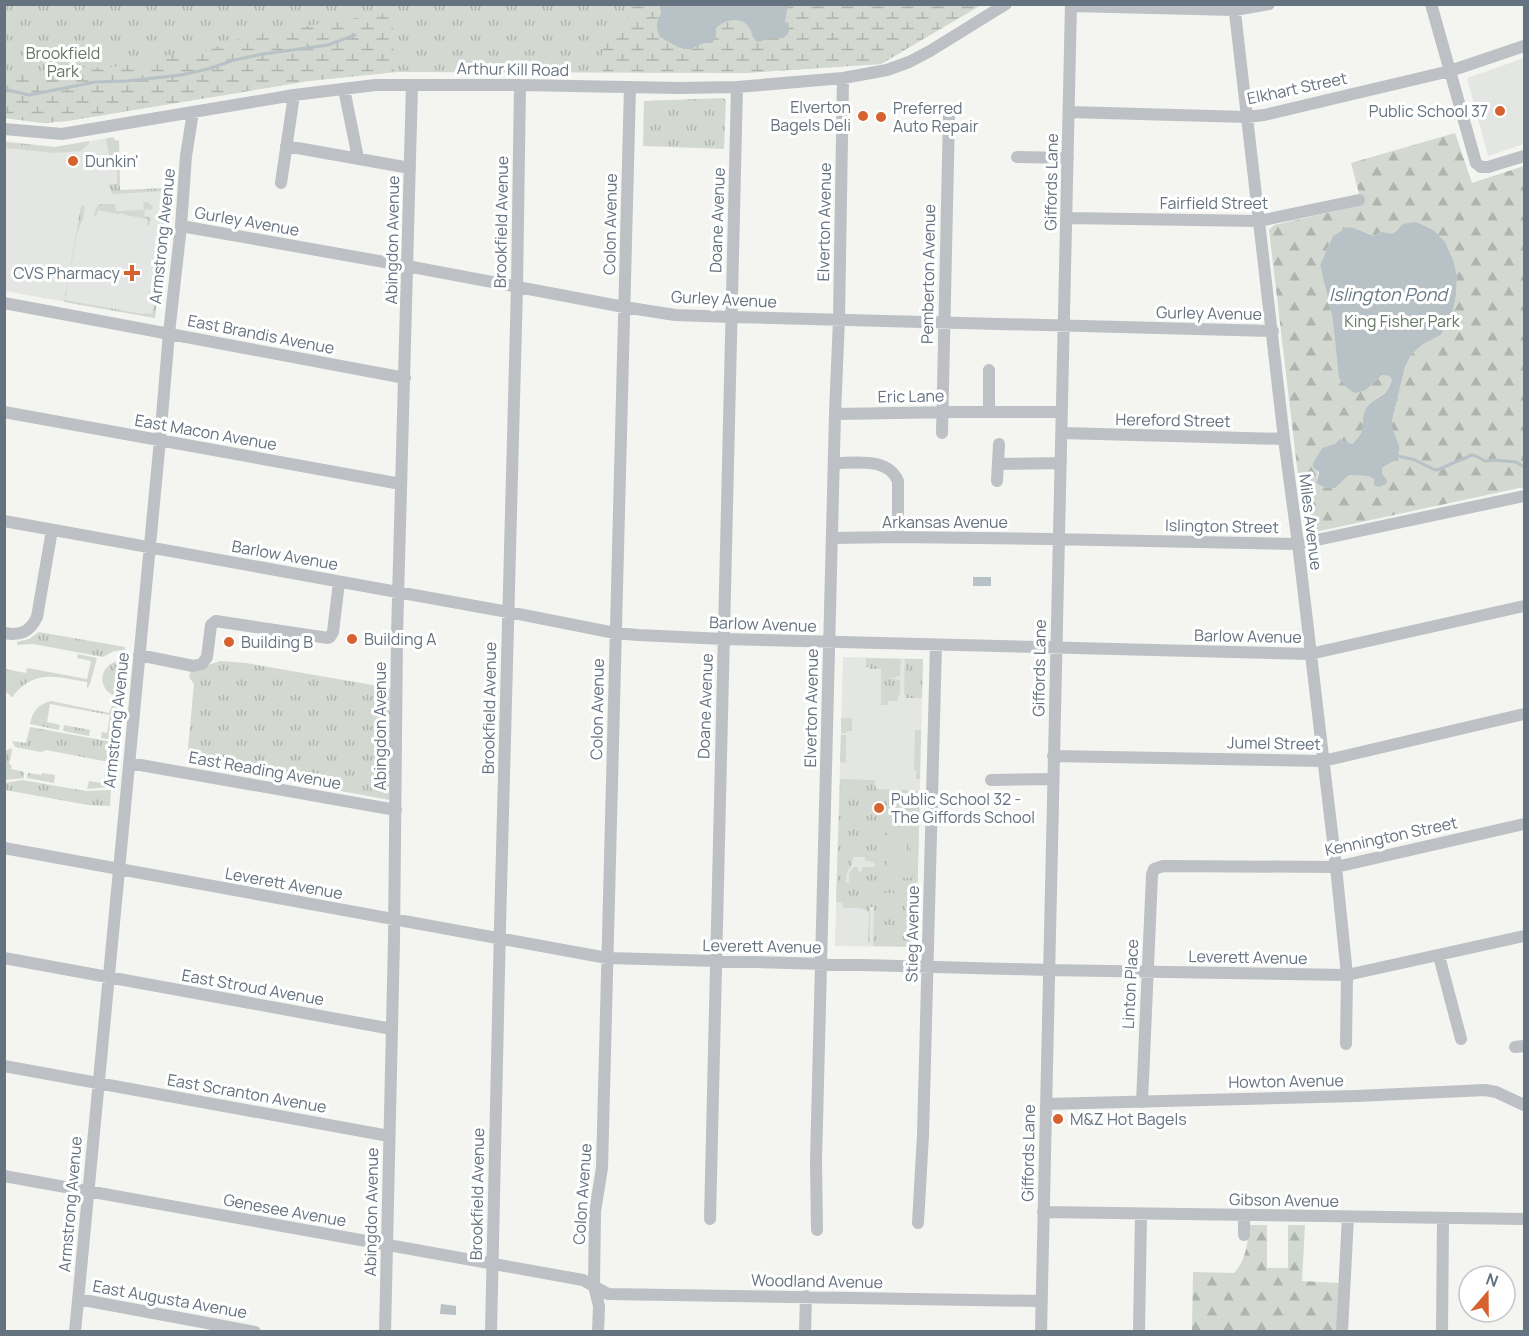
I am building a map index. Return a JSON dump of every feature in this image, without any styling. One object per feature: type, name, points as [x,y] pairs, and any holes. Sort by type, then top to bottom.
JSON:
[{"type":"street","name":"Arthur Kill Road","points":[[4,129],[62,135],[294,95],[375,86],[520,85],[679,88],[737,87],[843,78],[887,70],[909,62],[1006,4]]},
{"type":"street","points":[[1071,5],[1251,9],[1269,4]]},
{"type":"street","points":[[1431,4],[1476,163],[1481,167],[1488,167],[1524,156]]},
{"type":"street","name":"Giffords Lane","points":[[1041,1332],[1071,5]]},
{"type":"street","name":"Miles Avenue","points":[[1235,7],[1336,867],[1347,975],[1346,1044]]},
{"type":"street","name":"Elkhart Street","points":[[1069,112],[1247,117],[1264,115],[1450,71],[1524,46]]},
{"type":"street","name":"Elverton Avenue","points":[[817,1230],[816,1161],[843,78]]},
{"type":"street","name":"Abingdon Avenue","points":[[385,1332],[401,484],[412,85]]},
{"type":"street","name":"Brookfield Avenue","points":[[491,1332],[520,85]]},
{"type":"street","name":"Colon Avenue","points":[[598,1332],[599,1306],[594,1286],[595,1211],[602,1168],[630,87]]},
{"type":"street","name":"Doane Avenue","points":[[710,1219],[737,87]]},
{"type":"street","points":[[344,88],[358,158]]},
{"type":"street","points":[[281,183],[294,95]]},
{"type":"street","name":"Armstrong Avenue","points":[[75,1332],[186,156],[193,112]]},
{"type":"street","name":"Pemberton Avenue","points":[[942,433],[949,115]]},
{"type":"street","points":[[286,146],[410,168]]},
{"type":"street","points":[[1017,157],[1068,158]]},
{"type":"street","name":"Fairfield Street","points":[[1067,218],[1259,221],[1359,200]]},
{"type":"street","name":"Gurley Avenue","points":[[181,226],[675,315],[1272,331]]},
{"type":"street","name":"East Brandis Avenue","points":[[4,303],[405,378]]},
{"type":"street","points":[[989,370],[989,411]]},
{"type":"street","name":"East Macon Avenue","points":[[4,412],[401,484]]},
{"type":"street","name":"Eric Lane","points":[[835,414],[1062,412]]},
{"type":"street","name":"Hereford Street","points":[[1062,434],[1284,439]]},
{"type":"street","points":[[997,481],[999,444]]},
{"type":"street","points":[[834,463],[871,463],[889,468],[895,474],[898,481],[898,537]]},
{"type":"street","points":[[998,464],[1061,463]]},
{"type":"street","name":"Islington Street","points":[[1059,539],[1298,544],[1524,496]]},
{"type":"street","name":"Barlow Avenue","points":[[4,521],[638,636],[1310,654],[1524,606]]},
{"type":"street","points":[[4,633],[15,635],[22,633],[34,624],[52,530]]},
{"type":"street","name":"Arkansas Avenue","points":[[832,538],[1059,539]]},
{"type":"street","points":[[139,656],[192,666],[202,664],[207,657],[211,625],[216,621],[325,639],[333,632],[339,582]]},
{"type":"street","name":"Stieg Avenue","points":[[918,1223],[923,1135],[936,645]]},
{"type":"street","name":"Jumel Street","points":[[1053,756],[1323,761],[1524,714]]},
{"type":"street","name":"East Reading Avenue","points":[[129,763],[396,810]]},
{"type":"street","points":[[991,780],[1053,779]]},
{"type":"street","name":"Kennington Street","points":[[1154,869],[1163,866],[1336,867],[1524,824]]},
{"type":"street","name":"Leverett Avenue","points":[[4,848],[607,958],[1049,970],[1347,975],[1524,936]]},
{"type":"street","name":"Linton Place","points":[[1142,1102],[1154,869]]},
{"type":"street","points":[[1438,956],[1461,1039]]},
{"type":"street","name":"East Stroud Avenue","points":[[4,958],[392,1029]]},
{"type":"street","name":"East Scranton Avenue","points":[[4,1066],[389,1136]]},
{"type":"street","name":"Howton Avenue","points":[[1046,1104],[1357,1096],[1485,1090],[1496,1092],[1524,1105]]},
{"type":"street","name":"Genesee Avenue","points":[[4,1176],[492,1264],[583,1281],[594,1286]]},
{"type":"street","name":"Gibson Avenue","points":[[1043,1212],[1524,1219]]},
{"type":"street","points":[[1139,1332],[1142,1214]]},
{"type":"street","points":[[1244,1216],[1244,1235]]},
{"type":"street","points":[[1342,1332],[1348,1217]]},
{"type":"street","points":[[1442,1332],[1443,1219]]},
{"type":"street","name":"Woodland Avenue","points":[[594,1286],[608,1294],[1041,1301]]},
{"type":"street","points":[[805,1332],[806,1296]]},
{"type":"street","name":"East Augusta Avenue","points":[[78,1299],[255,1332]]},
{"type":"shaded area","name":"Public School 37","points":[[1524,58],[1524,144],[1488,156],[1467,78]]},
{"type":"shaded area","points":[[113,137],[116,141],[119,140],[120,190],[168,188],[155,318],[5,291],[4,141],[56,147]]},
{"type":"shaded area","name":"Public School 32 - The Giffords School","points":[[843,657],[923,659],[916,947],[835,946]]},
{"type":"green space","name":"Brookfield Park","points":[[4,5],[981,5],[881,64],[744,73],[397,72],[308,81],[43,123],[5,118]]},
{"type":"green space","points":[[627,5],[981,5],[881,64],[744,73],[603,72],[603,47],[611,35],[626,26]]},
{"type":"green space","points":[[393,12],[394,72],[308,81],[67,121],[43,123],[5,118],[5,72],[34,74],[49,69],[64,60],[87,68],[153,61],[170,55],[207,50],[247,36]]},
{"type":"green space","points":[[723,98],[726,100],[724,149],[643,146],[644,101]]},
{"type":"green space","name":"King Fisher Park","points":[[1455,133],[1472,183],[1524,166],[1524,487],[1315,532],[1304,526],[1269,230],[1274,225],[1362,205],[1351,163]],"holes":[[[1347,227],[1375,236],[1379,233],[1395,234],[1399,227],[1457,276],[1456,296],[1452,314],[1441,335],[1423,344],[1411,355],[1405,367],[1392,421],[1391,429],[1398,441],[1392,462],[1382,468],[1382,474],[1374,479],[1368,476],[1349,475],[1335,488],[1321,487],[1316,482],[1318,474],[1313,463],[1322,448],[1347,442],[1352,444],[1362,431],[1369,404],[1387,391],[1392,380],[1389,376],[1382,375],[1366,390],[1333,320],[1320,265],[1333,236]]]},
{"type":"green space","points":[[113,137],[116,141],[119,140],[120,190],[168,188],[168,191],[112,193],[109,185],[117,184],[117,166],[107,165],[109,156],[106,139]]},
{"type":"green space","points":[[89,141],[89,144],[81,151],[55,153],[5,148],[5,142],[55,147]]},
{"type":"green space","points":[[167,201],[159,265],[159,259],[156,259],[154,264]]},
{"type":"green space","points":[[143,203],[153,207],[152,210],[145,209],[144,216],[151,218],[149,227],[148,219],[123,213],[98,210],[94,216],[100,204],[115,204],[116,211],[144,210]]},
{"type":"green space","points":[[84,205],[65,300],[152,314],[156,294],[149,291],[158,289],[155,318],[64,302],[81,206]]},
{"type":"green space","points":[[39,632],[125,647],[125,650],[114,651],[103,657],[33,644],[17,645],[17,642],[29,639]]},
{"type":"green space","points":[[78,654],[97,658],[87,689],[87,682],[46,677],[29,682],[12,697],[5,691],[5,669],[26,673],[27,668],[87,679],[91,661],[77,658]]},
{"type":"green space","points":[[866,658],[901,659],[900,676],[889,678],[900,680],[898,701],[888,701],[888,705],[881,705],[881,669],[866,667]]},
{"type":"green space","points":[[905,659],[923,659],[922,698],[906,698],[904,695]]},
{"type":"green space","points":[[124,660],[120,698],[106,690],[102,677],[109,666]]},
{"type":"green space","points":[[220,661],[246,663],[390,688],[392,690],[390,800],[189,763],[187,759],[194,684],[189,677],[191,671]]},
{"type":"green space","points":[[51,701],[109,713],[112,706],[119,707],[116,740],[101,738],[102,732],[107,733],[110,715],[50,704],[47,722],[60,725],[59,730],[30,724],[36,709]]},
{"type":"green space","points":[[841,718],[852,718],[852,731],[841,733]]},
{"type":"green space","points":[[64,725],[90,730],[89,736],[63,731]]},
{"type":"green space","points":[[30,727],[112,742],[111,753],[114,763],[46,750],[41,752],[15,747],[12,741],[26,743]]},
{"type":"green space","points":[[915,730],[921,730],[920,779],[916,779],[916,770],[914,770]]},
{"type":"green space","points":[[841,735],[846,735],[846,763],[840,762]]},
{"type":"green space","points":[[11,748],[9,764],[12,766],[11,769],[24,772],[24,778],[5,780],[5,751]]},
{"type":"green space","points":[[106,765],[113,766],[111,787],[87,789],[89,781],[103,783]]},
{"type":"green space","points":[[28,773],[55,775],[54,783],[27,778]]},
{"type":"green space","points":[[840,779],[875,780],[876,789],[920,791],[916,947],[873,946],[874,907],[870,907],[870,943],[868,943],[869,913],[861,908],[844,908],[842,903],[836,902]],"holes":[[[853,857],[865,857],[865,860],[874,863],[875,867],[862,867],[861,872],[858,871],[858,867],[854,867],[849,873],[849,882],[846,883]]]},
{"type":"green space","points":[[22,780],[86,791],[111,790],[110,806],[88,805],[5,790],[5,783]]},
{"type":"green space","points":[[915,791],[919,795],[916,798],[916,818],[891,818],[892,793],[911,794]]},
{"type":"green space","points":[[911,829],[915,834],[914,872],[911,878],[883,877],[878,874],[881,830]],"holes":[[[884,833],[887,833],[886,874],[882,871]],[[910,833],[910,873],[907,874],[907,834]]]},
{"type":"green space","points":[[883,893],[896,893],[895,918],[883,917]]},
{"type":"green space","points":[[910,894],[915,894],[914,910],[907,908],[904,904],[905,898]]},
{"type":"green space","points":[[909,920],[914,920],[913,936],[903,930],[904,924]]},
{"type":"green space","points":[[876,925],[895,925],[894,944],[876,944]]},
{"type":"green space","points":[[1249,1225],[1267,1225],[1267,1268],[1288,1268],[1288,1225],[1305,1225],[1302,1281],[1340,1283],[1337,1331],[1192,1332],[1193,1272],[1234,1273],[1244,1257]]},
{"type":"water","points":[[660,5],[788,5],[785,21],[789,31],[783,38],[771,38],[758,42],[745,23],[732,20],[716,28],[716,37],[712,43],[703,43],[691,49],[685,49],[660,37],[657,23],[661,13]]},
{"type":"water","name":"Islington Pond","points":[[1416,222],[1433,230],[1445,242],[1453,260],[1457,276],[1452,314],[1441,335],[1423,344],[1411,355],[1405,367],[1392,421],[1399,453],[1397,459],[1382,468],[1382,474],[1387,480],[1386,484],[1379,487],[1374,485],[1374,479],[1368,476],[1349,475],[1335,488],[1322,487],[1316,482],[1319,472],[1313,467],[1313,463],[1322,448],[1335,444],[1340,439],[1352,444],[1362,430],[1364,414],[1368,406],[1385,393],[1392,380],[1389,376],[1382,375],[1366,390],[1355,393],[1339,378],[1333,320],[1320,265],[1333,236],[1347,227],[1374,236],[1382,232],[1393,234],[1403,224]]},
{"type":"water","points":[[973,577],[991,577],[991,586],[973,586]]},
{"type":"water","points":[[441,1304],[456,1306],[456,1315],[440,1314]]},
{"type":"waterway","points":[[4,89],[29,95],[95,82],[181,75],[263,54],[328,45],[355,35]]},
{"type":"waterway","points":[[1398,456],[1415,460],[1437,470],[1472,455],[1485,461],[1516,462],[1524,467]]},
{"type":"place","name":"Public School 37","points":[[1500,111]]},
{"type":"place","name":"Elverton Bagels Deli","points":[[863,116]]},
{"type":"place","name":"Preferred Auto Repair","points":[[881,117]]},
{"type":"place","name":"Dunkin'","points":[[73,161]]},
{"type":"place","name":"CVS Pharmacy","points":[[132,273]]},
{"type":"place","name":"Building A","points":[[352,639]]},
{"type":"place","name":"Building B","points":[[229,642]]},
{"type":"place","name":"Public School 32 - The Giffords School","points":[[879,808]]},
{"type":"place","name":"M&Z Hot Bagels","points":[[1058,1119]]}]
